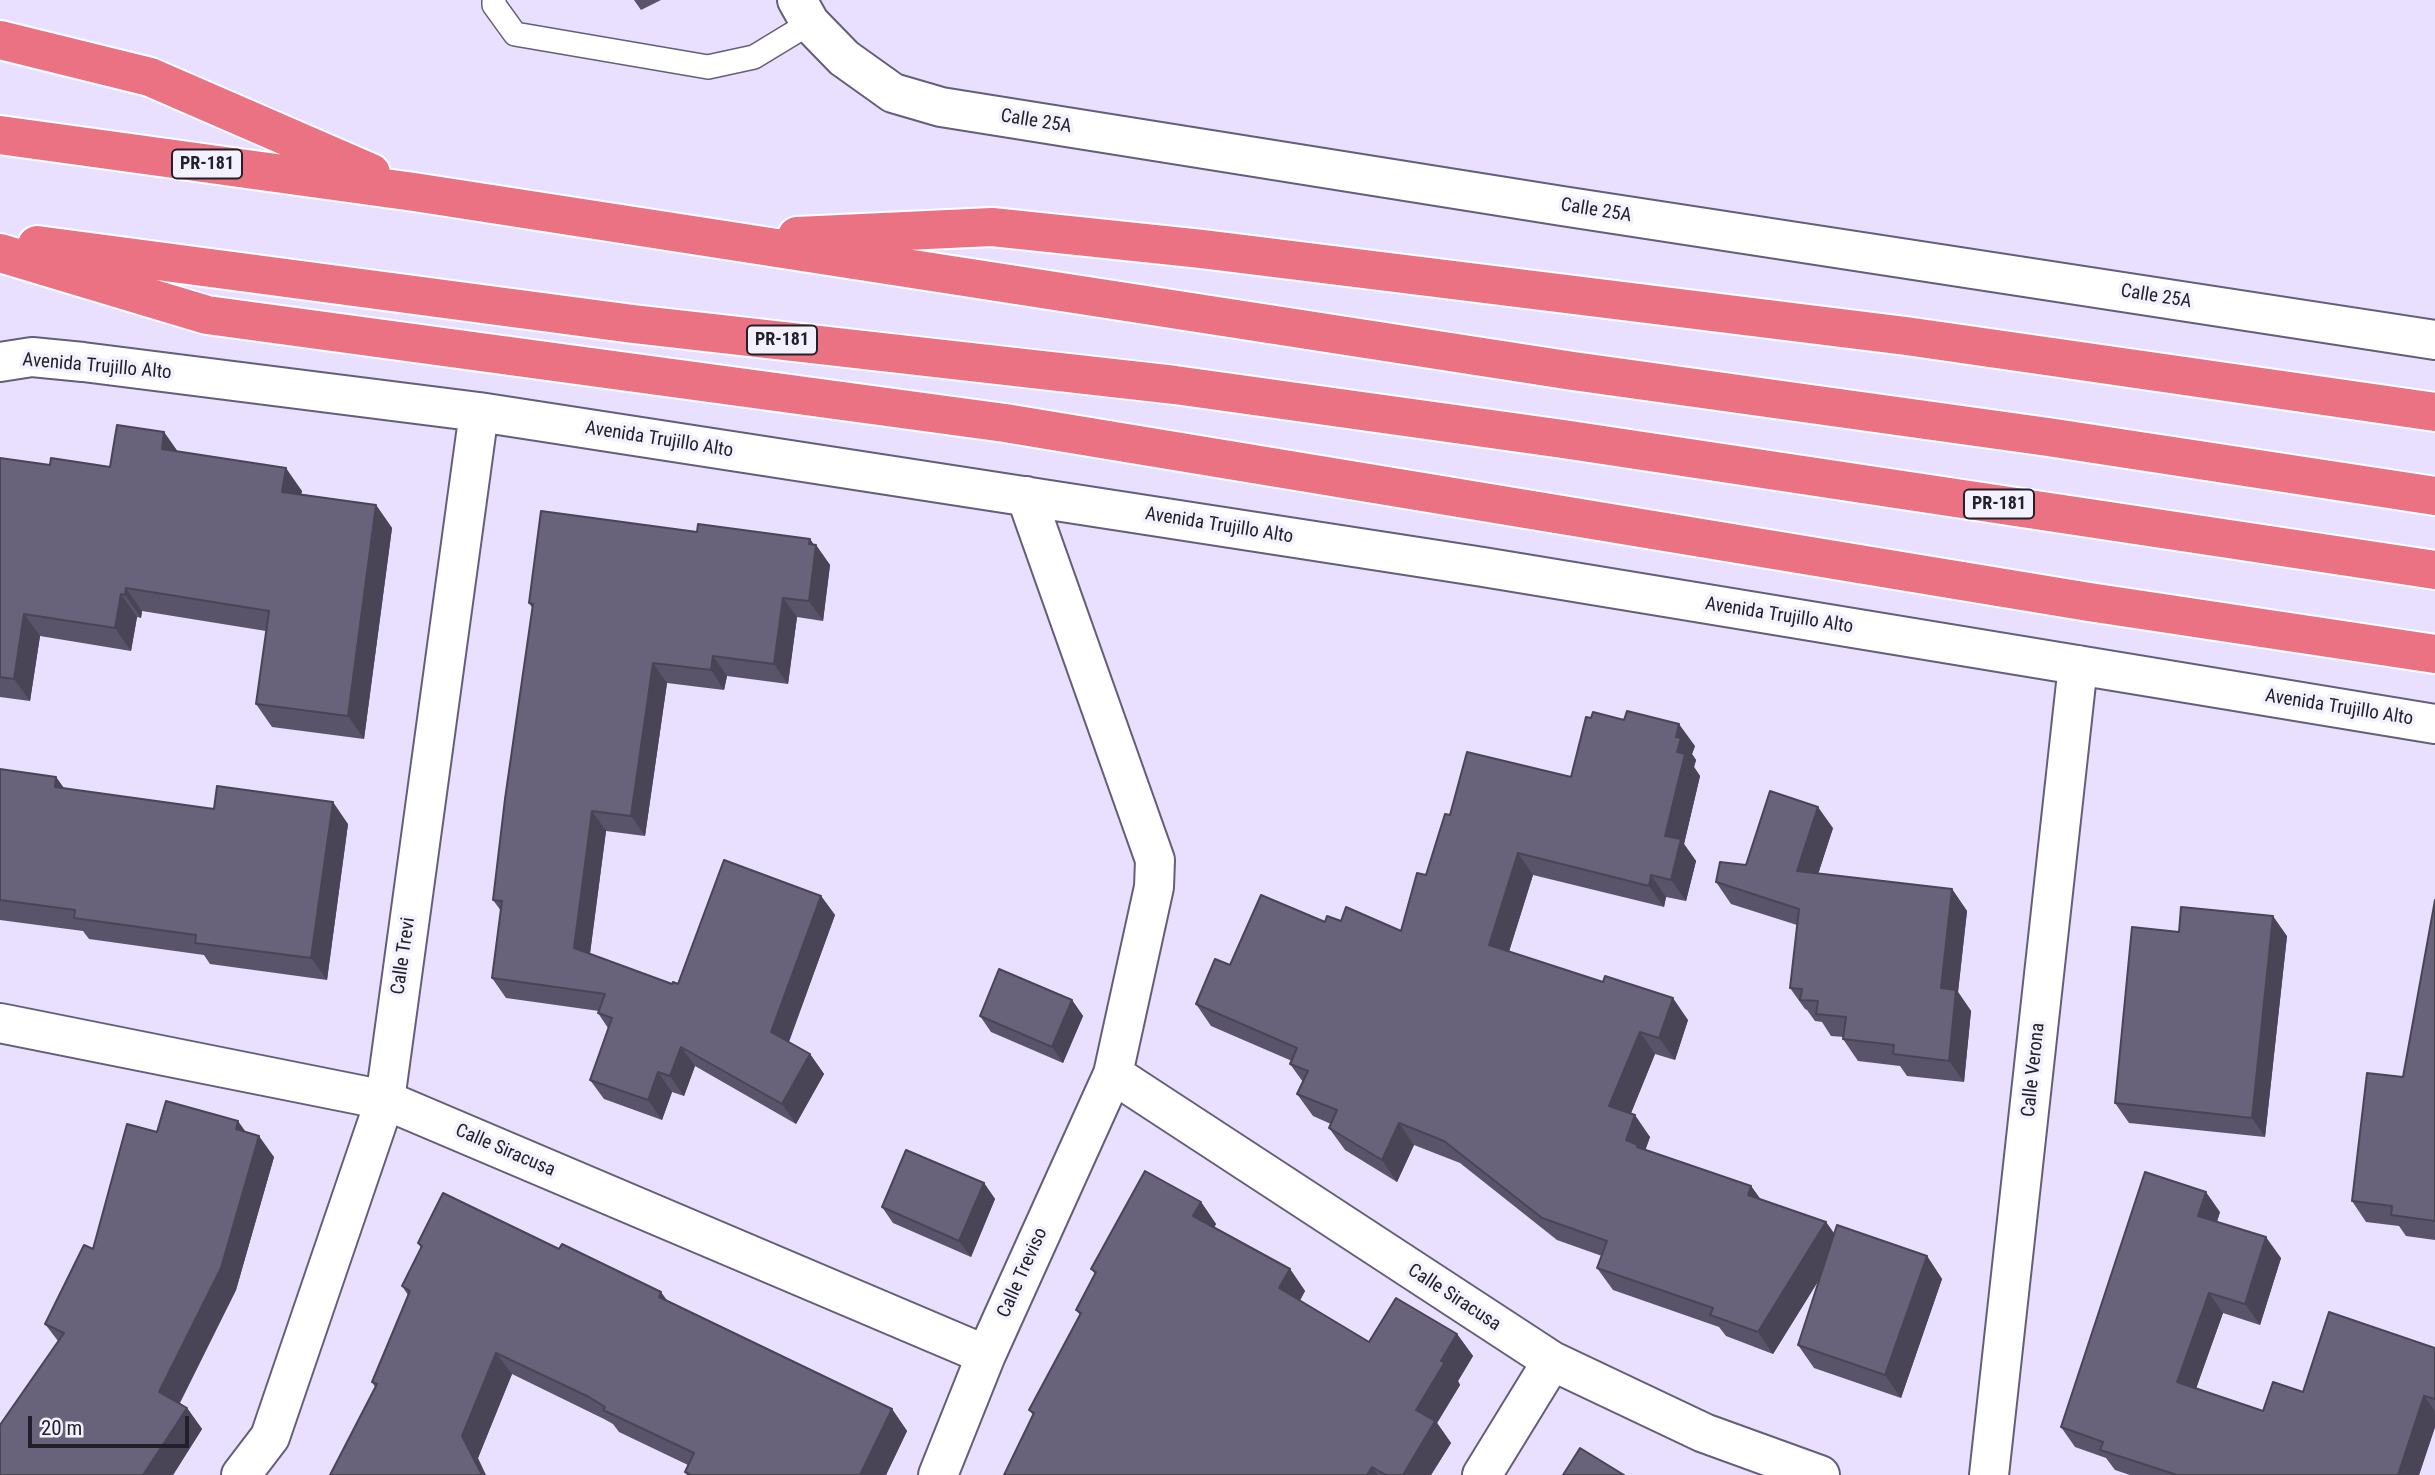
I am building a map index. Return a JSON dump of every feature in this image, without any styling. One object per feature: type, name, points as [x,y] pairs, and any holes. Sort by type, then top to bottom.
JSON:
[{"type":"highway","points":[[0,40],[150,77],[414,192]]},
{"type":"highway","name":"PR-181","points":[[0,135],[414,192],[1573,371],[2048,437],[2435,496]]},
{"type":"highway","points":[[713,239],[992,227],[1202,249],[1906,336],[2435,412]]},
{"type":"highway","name":"PR-181","points":[[0,240],[633,324],[1175,385],[1563,439],[2435,570]]},
{"type":"highway","points":[[0,253],[207,315],[1005,423],[2090,602],[2435,654]]},
{"type":"street","name":"Calle 25A","points":[[803,11],[844,58],[893,93],[941,107],[1562,206],[2435,340]]},
{"type":"street","name":"Avenida Trujillo Alto","points":[[0,362],[32,358],[83,362],[480,412],[1497,570],[2435,724]]},
{"type":"street","name":"Calle Trevi","points":[[241,1475],[270,1437],[384,1100],[480,412]]},
{"type":"street","name":"Calle Treviso","points":[[938,1475],[986,1355],[1113,1073],[1154,887],[1155,860],[1026,496]]},
{"type":"street","name":"Calle Verona","points":[[1989,1475],[2078,665]]},
{"type":"street","name":"Calle Siracusa","points":[[0,1023],[384,1100],[986,1355]]},
{"type":"street","name":"Calle Siracusa","points":[[1113,1073],[1552,1362],[1704,1433],[1820,1475]]},
{"type":"street","points":[[1482,1475],[1552,1362]]},
{"type":"lane","points":[[471,0],[494,3],[515,34],[708,67],[754,57],[803,11]]},
{"type":"building","points":[[117,425],[164,432],[162,449],[286,468],[282,492],[376,505],[348,716],[256,704],[269,611],[126,588],[125,595],[121,594],[115,628],[24,614],[14,679],[0,677],[0,458],[50,465],[51,458],[110,467]]},
{"type":"building","points":[[541,511],[697,532],[698,524],[810,539],[809,544],[816,545],[809,601],[783,598],[774,664],[713,656],[711,670],[653,663],[631,816],[592,811],[574,948],[678,984],[724,860],[821,896],[771,1032],[810,1054],[782,1104],[681,1047],[670,1076],[658,1072],[648,1100],[590,1080],[612,1018],[598,1013],[605,994],[492,978],[502,901],[493,900],[533,604],[529,603]]},
{"type":"building","points":[[1627,711],[1679,724],[1676,737],[1681,738],[1677,752],[1685,754],[1665,836],[1681,839],[1671,880],[1651,875],[1649,886],[1518,853],[1489,945],[1603,982],[1605,976],[1673,998],[1659,1038],[1640,1032],[1609,1106],[1635,1115],[1626,1140],[1638,1145],[1637,1147],[1751,1186],[1748,1195],[1826,1222],[1758,1332],[1710,1315],[1713,1308],[1597,1268],[1607,1241],[1542,1218],[1444,1141],[1399,1123],[1382,1160],[1329,1128],[1337,1110],[1297,1094],[1308,1071],[1290,1064],[1297,1048],[1196,1004],[1215,959],[1230,965],[1261,895],[1325,922],[1327,916],[1341,921],[1346,907],[1401,931],[1417,873],[1426,875],[1445,814],[1450,815],[1467,752],[1571,777],[1586,717],[1591,718],[1593,712],[1624,720]]},
{"type":"building","points":[[0,769],[56,777],[55,787],[214,809],[217,786],[333,802],[311,958],[195,943],[196,935],[74,918],[75,910],[0,900]]},
{"type":"building","points":[[1770,791],[1818,807],[1797,871],[1952,889],[1941,988],[1956,990],[1949,1061],[1893,1054],[1894,1045],[1843,1039],[1846,1017],[1816,1014],[1818,1001],[1800,1000],[1802,989],[1790,988],[1799,909],[1716,882],[1720,862],[1746,865]]},
{"type":"building","points":[[2435,900],[2435,1221],[2391,1215],[2392,1206],[2352,1201],[2367,1073],[2403,1077]]},
{"type":"building","points":[[2181,907],[2273,916],[2252,1118],[2115,1103],[2132,927],[2179,932]]},
{"type":"building","points":[[999,969],[1072,1000],[1052,1047],[980,1016]]},
{"type":"building","points":[[166,1101],[238,1121],[236,1129],[259,1136],[221,1268],[159,1392],[187,1408],[143,1475],[0,1475],[0,1425],[64,1333],[45,1324],[84,1245],[93,1249],[127,1124],[157,1132]]},
{"type":"building","points":[[906,1150],[984,1183],[959,1241],[882,1207]]},
{"type":"building","points":[[1145,1171],[1201,1202],[1193,1216],[1290,1269],[1279,1288],[1369,1342],[1396,1298],[1457,1334],[1441,1361],[1445,1362],[1416,1410],[1435,1421],[1403,1475],[1386,1475],[1372,1467],[1367,1475],[1004,1475],[1034,1413],[1029,1410],[1081,1313],[1076,1310],[1096,1272],[1091,1269]]},
{"type":"building","points":[[2145,1172],[2206,1192],[2198,1216],[2266,1237],[2245,1304],[2209,1293],[2177,1382],[2263,1411],[2273,1382],[2303,1392],[2329,1312],[2435,1348],[2435,1399],[2424,1396],[2398,1475],[2177,1475],[2100,1450],[2103,1442],[2061,1427]]},
{"type":"building","points":[[443,1193],[559,1249],[562,1244],[661,1292],[659,1297],[892,1409],[860,1475],[691,1475],[685,1472],[694,1453],[603,1410],[605,1407],[589,1397],[496,1353],[462,1436],[482,1475],[330,1475],[377,1384],[372,1382],[410,1291],[402,1286],[422,1246],[418,1243]]},
{"type":"building","points":[[1837,1225],[1927,1256],[1885,1375],[1798,1345]]},
{"type":"building","points":[[1580,1448],[1624,1475],[1563,1475]]}]
